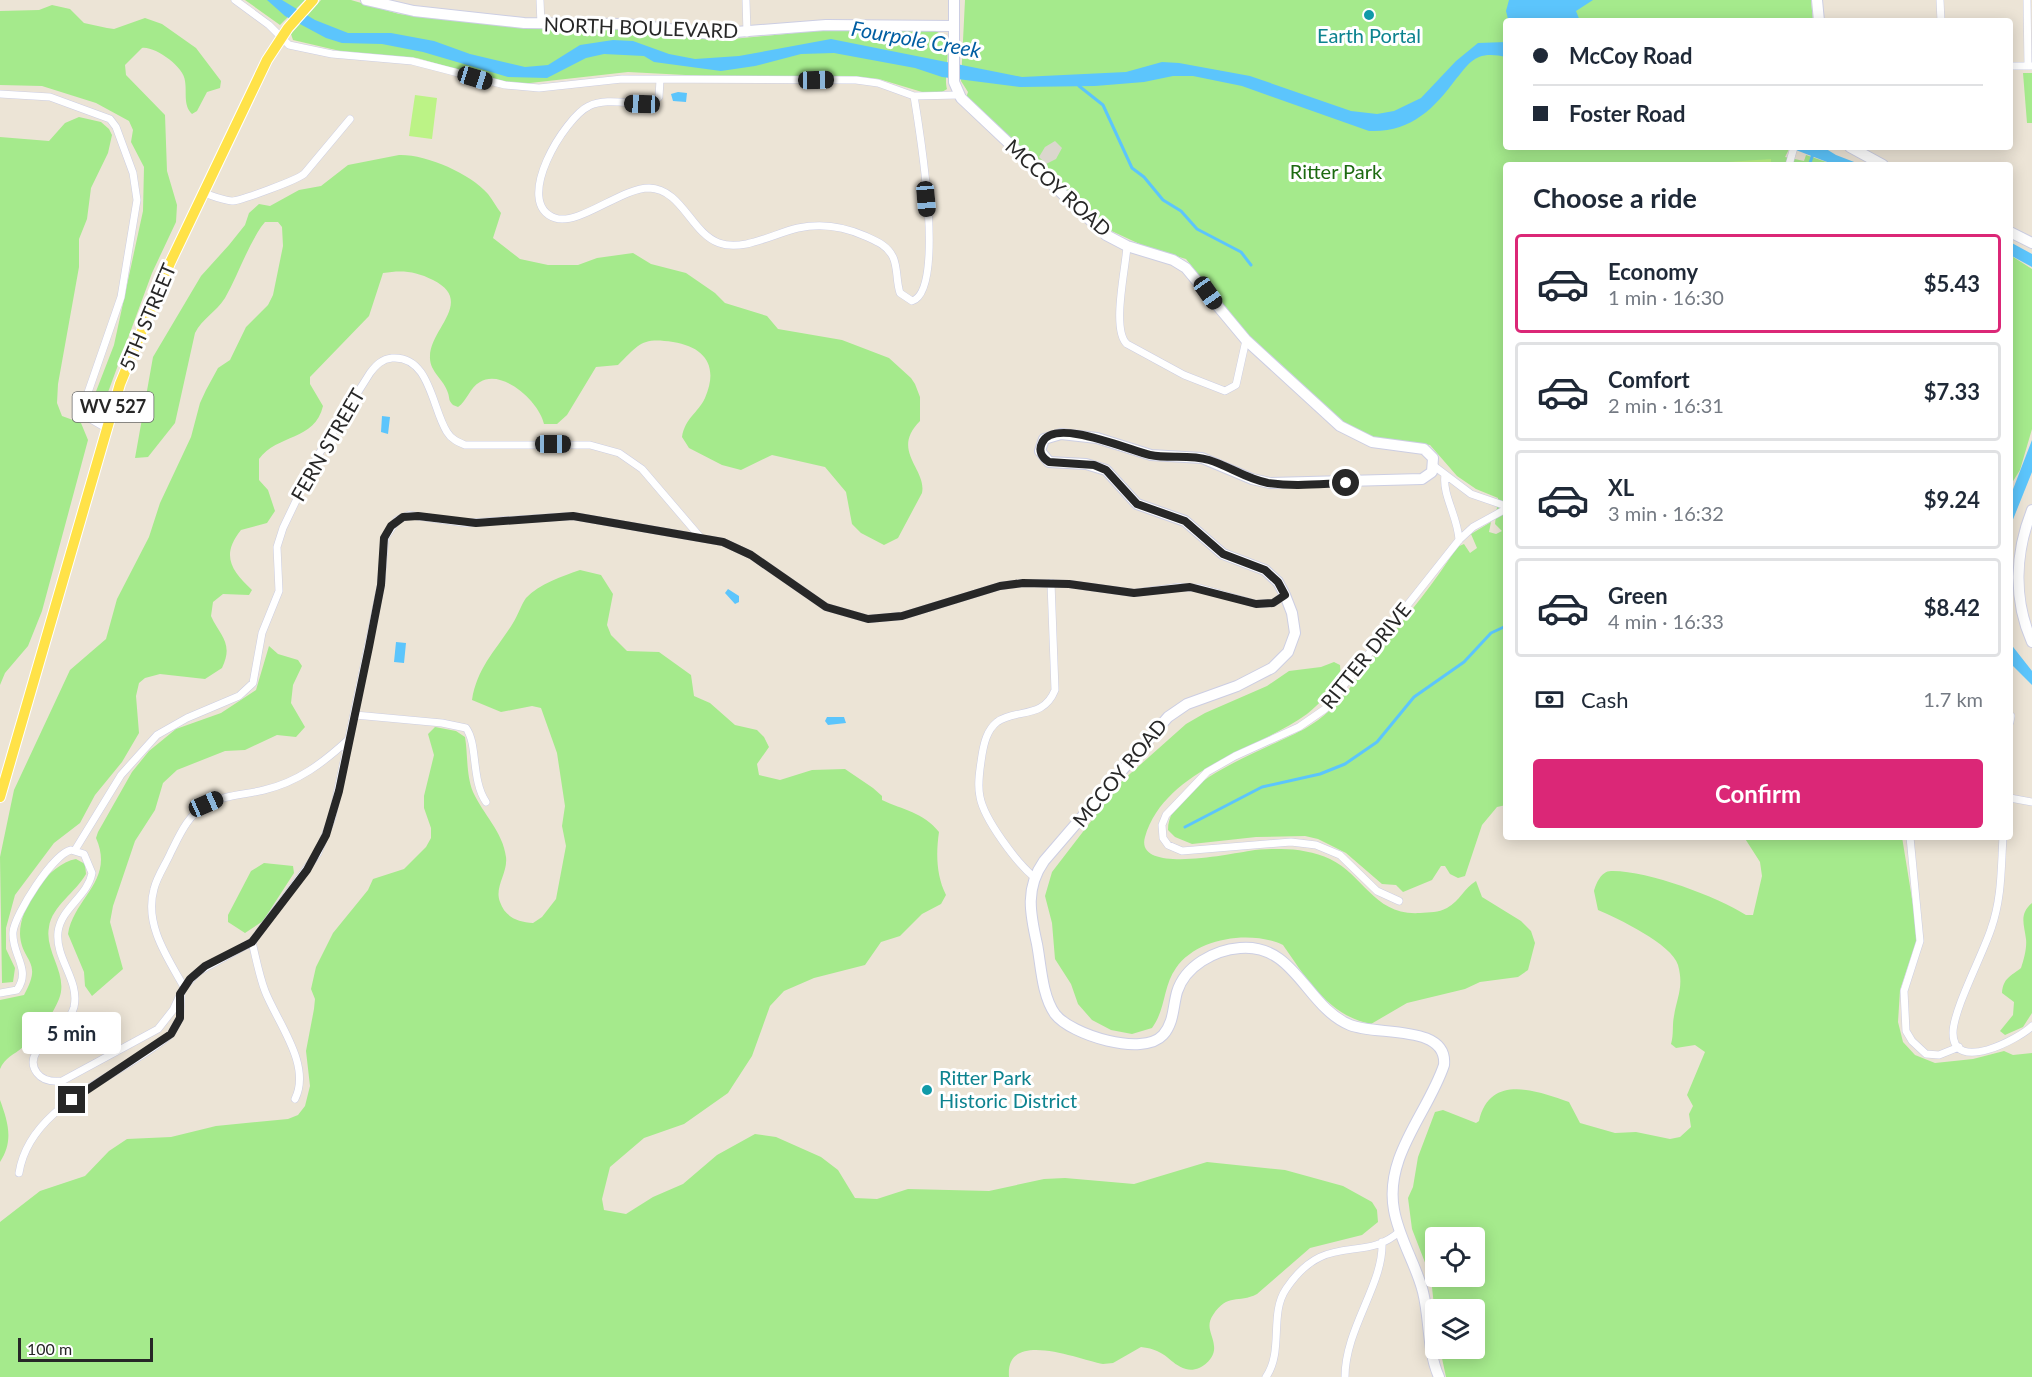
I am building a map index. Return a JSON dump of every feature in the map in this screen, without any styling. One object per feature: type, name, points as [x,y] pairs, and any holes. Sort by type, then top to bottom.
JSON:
[{"type":"main road","name":"5TH STREET","points":[[0,797],[106,428],[143,326],[267,60],[288,28],[312,1]]},
{"type":"street","points":[[236,0],[269,25],[289,45],[352,56],[412,61],[490,82],[520,87],[556,86],[601,80],[856,80],[878,83],[914,96],[957,91],[954,0]]},
{"type":"street","name":"NORTH BOULEVARD","points":[[366,0],[414,11],[541,24],[626,24],[694,33],[747,33],[826,25],[954,26]]},
{"type":"street","points":[[540,0],[541,24]]},
{"type":"street","points":[[746,0],[747,33]]},
{"type":"street","points":[[1817,0],[1819,18]]},
{"type":"street","points":[[1941,0],[1941,18]]},
{"type":"street","points":[[2013,66],[2030,66],[2027,0]]},
{"type":"street","points":[[660,80],[659,97],[652,103],[596,104],[583,110],[550,154],[539,180],[537,196],[542,209],[555,218],[568,218],[633,191],[652,188],[675,200],[707,236],[726,245],[746,243],[800,227],[835,226],[875,240],[888,250],[895,262],[900,292],[912,301],[923,290],[931,249],[914,96]]},
{"type":"street","name":"MCCOY ROAD","points":[[957,91],[1095,224],[1127,246],[1173,260],[1186,268],[1246,340],[1340,426],[1372,442],[1424,449],[1431,454],[1434,466],[1430,475],[1417,480],[1281,484],[1252,479],[1203,458],[1151,455],[1097,438],[1053,435],[1042,443],[1041,455],[1049,462],[1094,465],[1106,470],[1137,504],[1185,521],[1223,554],[1265,570],[1278,582],[1285,595],[1292,613],[1294,633],[1284,658],[1252,680],[1187,704],[1168,717],[1034,876]]},
{"type":"street","points":[[0,94],[50,97],[110,119],[116,127],[133,173],[137,200],[121,297],[84,404],[87,417],[106,428]]},
{"type":"street","points":[[204,193],[224,200],[238,200],[270,187],[295,181],[304,174],[350,119]]},
{"type":"street","points":[[1856,150],[1878,162]]},
{"type":"street","points":[[2013,233],[2031,241]]},
{"type":"street","points":[[1127,246],[1120,317],[1121,335],[1127,344],[1184,375],[1226,391],[1236,385],[1246,340]]},
{"type":"street","name":"FERN STREET","points":[[75,850],[117,782],[157,735],[187,718],[239,696],[252,684],[261,633],[279,591],[277,547],[283,528],[317,457],[379,362],[397,358],[413,364],[428,386],[447,432],[454,440],[465,445],[590,445],[626,456],[648,475],[701,538]]},
{"type":"street","points":[[1434,466],[1479,498],[1503,506]]},
{"type":"street","points":[[1445,475],[1444,485],[1458,521],[1459,540]]},
{"type":"street","name":"RITTER DRIVE","points":[[1399,901],[1377,891],[1340,855],[1316,845],[1281,843],[1182,851],[1168,845],[1163,838],[1162,825],[1166,815],[1207,772],[1299,727],[1325,709],[1459,540],[1473,527],[1503,509]]},
{"type":"street","points":[[2032,510],[2018,559],[2021,603],[2032,642]]},
{"type":"street","points":[[0,993],[17,990],[24,979],[13,938],[18,915],[58,857],[66,851],[75,850],[87,857],[93,873],[90,882],[65,914],[58,930],[61,955],[72,982],[75,1002],[65,1024],[35,1052],[33,1065],[36,1072],[48,1080],[62,1080],[141,1039],[166,1022],[182,990],[205,966],[252,942],[307,870],[326,835],[339,791],[381,585],[384,538],[391,526],[403,517],[418,516],[476,523],[573,516],[701,538],[742,550],[826,607],[868,619],[902,616],[1000,586],[1051,583],[1122,593],[1200,588],[1256,604],[1273,603],[1285,595]]},
{"type":"street","points":[[1051,583],[1055,690],[1049,700],[1040,707],[1031,712],[1002,719],[991,728],[985,743],[980,772],[980,794],[983,806],[1013,857],[1034,876],[1030,887],[1030,907],[1050,1004],[1062,1021],[1090,1034],[1121,1044],[1148,1044],[1156,1041],[1168,1027],[1178,991],[1188,972],[1217,953],[1252,947],[1278,956],[1320,1005],[1339,1020],[1360,1029],[1426,1037],[1440,1046],[1445,1058],[1441,1072],[1403,1148],[1395,1176],[1393,1198],[1400,1231],[1422,1284],[1433,1360],[1439,1377]]},
{"type":"street","points":[[355,715],[442,723],[466,728],[471,739],[477,783],[486,802]]},
{"type":"street","points":[[19,1173],[27,1147],[62,1108],[171,1034],[180,1018],[182,990],[158,937],[151,913],[154,887],[187,823],[196,812],[220,799],[263,790],[296,779],[329,758],[349,739]]},
{"type":"street","points":[[2013,799],[2032,802]]},
{"type":"street","points":[[1910,840],[1920,940],[1906,982],[1906,1031],[1916,1046],[1926,1054],[1939,1055],[1959,1047]]},
{"type":"street","points":[[2003,840],[1996,912],[1955,1022],[1953,1035],[1959,1047],[1974,1053],[1984,1052],[2010,1042],[2032,1026]]},
{"type":"street","points":[[252,942],[266,992],[299,1070],[300,1086],[295,1099]]},
{"type":"street","points":[[1266,1377],[1274,1357],[1280,1302],[1292,1281],[1309,1262],[1321,1255],[1382,1242],[1400,1231]]},
{"type":"street","points":[[1345,1377],[1349,1345],[1382,1261],[1382,1242]]},
{"type":"green space","points":[[245,0],[305,0],[280,25]]},
{"type":"green space","points":[[321,0],[351,0],[399,14],[531,29],[625,29],[700,39],[732,39],[826,30],[933,30],[941,34],[947,48],[947,89],[942,92],[922,92],[879,79],[851,76],[724,77],[628,72],[521,84],[494,80],[417,58],[340,51],[293,40],[291,34]]},
{"type":"green space","name":"Ritter Park","points":[[965,0],[1811,0],[1813,18],[1503,18],[1503,150],[1788,150],[1785,157],[1804,161],[1806,155],[1826,162],[1503,162],[1503,806],[1497,807],[1482,825],[1465,876],[1458,878],[1450,874],[1445,866],[1441,866],[1432,880],[1403,892],[1396,885],[1382,884],[1346,853],[1318,839],[1305,836],[1256,837],[1192,844],[1175,837],[1168,830],[1172,812],[1202,781],[1247,756],[1306,728],[1339,701],[1422,598],[1457,547],[1464,544],[1470,553],[1477,548],[1471,534],[1491,522],[1489,532],[1496,534],[1502,531],[1495,524],[1498,498],[1476,489],[1457,476],[1430,445],[1373,437],[1349,427],[1246,334],[1186,259],[1146,247],[1103,227],[966,98],[968,92],[961,81]]},
{"type":"green space","points":[[52,5],[70,9],[84,23],[107,28],[114,29],[145,18],[162,24],[196,48],[221,81],[220,88],[207,92],[197,111],[192,114],[186,103],[186,85],[183,75],[168,58],[154,50],[142,48],[125,65],[126,75],[165,115],[167,171],[177,205],[176,222],[152,273],[107,395],[101,398],[95,397],[95,394],[114,345],[143,211],[144,167],[131,142],[133,130],[129,121],[96,103],[42,86],[0,85],[0,11],[39,10]]},
{"type":"green space","points":[[2023,73],[2032,73],[2032,123],[2027,123]]},
{"type":"green space","points":[[415,95],[437,98],[432,139],[409,136]]},
{"type":"green space","points":[[79,117],[101,122],[112,135],[108,153],[91,188],[87,219],[79,239],[79,267],[58,384],[57,403],[62,416],[81,423],[88,440],[42,611],[28,646],[5,673],[0,685],[0,137],[49,141],[65,123]]},
{"type":"green space","points":[[399,155],[434,161],[459,172],[480,186],[501,213],[493,238],[520,259],[548,265],[578,265],[597,258],[633,253],[651,264],[686,273],[715,293],[725,303],[767,316],[778,329],[842,340],[889,358],[911,378],[920,397],[920,421],[908,442],[909,451],[920,476],[922,493],[898,538],[884,545],[861,533],[852,524],[846,492],[825,467],[772,455],[741,470],[722,465],[689,448],[682,437],[689,420],[705,398],[709,387],[709,368],[701,353],[673,342],[648,342],[636,347],[618,365],[596,367],[567,415],[557,424],[544,424],[536,407],[528,398],[519,390],[499,380],[489,379],[480,382],[458,407],[453,405],[446,388],[430,362],[432,346],[451,306],[450,297],[445,288],[420,275],[402,272],[383,273],[369,316],[310,377],[310,384],[323,406],[319,417],[304,432],[275,445],[259,459],[259,480],[268,490],[275,511],[267,523],[241,530],[231,548],[231,563],[234,570],[252,590],[249,595],[223,594],[213,602],[211,616],[222,635],[227,652],[222,668],[205,679],[160,674],[145,678],[139,683],[136,696],[139,733],[122,762],[95,795],[80,823],[54,843],[15,895],[6,928],[6,949],[15,968],[13,982],[2,983],[0,857],[14,790],[70,670],[106,639],[117,599],[149,537],[160,503],[191,437],[206,390],[218,368],[230,360],[246,327],[268,305],[273,295],[283,246],[282,227],[278,222],[265,222],[261,227],[225,298],[195,333],[175,423],[148,457],[135,458],[153,357],[201,276],[229,245],[245,225],[249,213],[259,204],[270,206],[299,190],[321,186],[348,165]]},
{"type":"green space","points":[[1771,159],[1771,162],[1728,162]]},
{"type":"green space","points":[[2013,257],[2032,269],[2032,429],[2020,470],[2013,481]]},
{"type":"green space","points":[[580,570],[601,575],[613,594],[607,625],[611,635],[627,651],[659,652],[691,675],[694,696],[710,703],[735,725],[757,730],[764,737],[769,747],[757,764],[759,775],[780,780],[812,770],[845,769],[873,788],[882,796],[882,800],[912,812],[933,825],[939,832],[938,864],[940,880],[946,895],[941,904],[922,914],[900,936],[881,942],[865,965],[814,978],[784,991],[770,1006],[752,1056],[728,1093],[684,1124],[644,1138],[610,1167],[602,1199],[604,1210],[626,1214],[653,1197],[683,1184],[717,1155],[755,1134],[776,1137],[821,1157],[838,1170],[855,1198],[877,1199],[908,1189],[989,1191],[1044,1179],[1065,1178],[1134,1184],[1207,1162],[1285,1170],[1343,1186],[1372,1202],[1377,1210],[1378,1222],[1362,1235],[1310,1248],[1257,1294],[1224,1303],[1213,1315],[1210,1323],[1214,1346],[1212,1356],[1206,1364],[1191,1370],[1180,1367],[1157,1351],[1141,1347],[1113,1363],[1103,1364],[1062,1353],[1031,1350],[1019,1354],[1011,1362],[1009,1377],[0,1377],[0,1222],[40,1191],[85,1176],[109,1151],[127,1139],[171,1137],[216,1126],[288,1119],[298,1115],[305,1106],[310,1086],[306,1051],[314,1009],[315,999],[311,989],[316,967],[333,933],[368,890],[373,879],[404,869],[426,847],[431,838],[431,828],[424,808],[424,796],[434,755],[428,734],[435,727],[456,731],[465,737],[468,772],[473,792],[497,831],[506,857],[499,891],[502,907],[517,920],[533,923],[542,917],[556,899],[566,846],[562,826],[565,806],[557,753],[541,708],[532,706],[501,712],[472,700],[483,668],[513,623],[526,598],[544,585]]},
{"type":"green space","points":[[269,646],[278,654],[298,660],[302,666],[293,685],[291,703],[305,727],[296,737],[277,735],[245,750],[225,751],[177,770],[163,783],[155,810],[135,841],[113,906],[110,922],[123,969],[92,996],[85,986],[84,972],[68,934],[78,909],[97,878],[100,866],[100,853],[96,838],[98,832],[132,772],[149,751],[176,729],[221,713],[256,690]]},
{"type":"green space","points":[[1334,662],[1340,665],[1341,678],[1307,714],[1214,764],[1172,794],[1156,814],[1145,837],[1146,849],[1154,856],[1169,859],[1207,857],[1265,849],[1312,853],[1342,866],[1380,901],[1404,912],[1444,910],[1476,881],[1482,897],[1521,921],[1531,931],[1535,943],[1528,970],[1518,977],[1480,982],[1465,989],[1407,1003],[1371,1024],[1356,1020],[1331,1004],[1310,982],[1283,945],[1256,938],[1226,939],[1197,949],[1185,957],[1172,975],[1157,1021],[1152,1028],[1132,1034],[1111,1030],[1092,1020],[1078,1004],[1071,984],[1055,959],[1052,923],[1045,896],[1052,872],[1122,781],[1186,724],[1205,713],[1267,686],[1289,671],[1321,667]]},
{"type":"green space","points":[[1746,840],[1902,840],[1918,936],[1900,990],[1898,1022],[1903,1042],[1915,1055],[1935,1063],[1973,1059],[2004,1051],[2013,1055],[2032,1053],[2032,1377],[1446,1377],[1442,1359],[1485,1359],[1485,1299],[1433,1299],[1432,1287],[1485,1287],[1485,1227],[1425,1227],[1425,1263],[1412,1229],[1408,1198],[1413,1187],[1418,1157],[1435,1112],[1443,1110],[1476,1123],[1493,1096],[1516,1089],[1569,1102],[1580,1123],[1615,1133],[1636,1132],[1670,1139],[1680,1137],[1691,1127],[1689,1114],[1693,1106],[1687,1095],[1705,1052],[1695,1045],[1676,1048],[1671,1044],[1673,1019],[1680,986],[1678,965],[1674,957],[1655,940],[1598,910],[1594,891],[1604,873],[1626,872],[1680,885],[1746,915],[1753,915],[1762,876],[1760,862]]},
{"type":"green space","points":[[76,859],[85,864],[86,874],[59,906],[49,927],[50,945],[61,981],[59,999],[39,1031],[7,1059],[0,1069],[0,1000],[24,995],[32,975],[32,968],[21,943],[20,934],[25,911],[30,899],[46,878],[55,869]]},
{"type":"green space","points":[[264,863],[293,866],[294,873],[263,921],[245,933],[228,922],[228,915],[251,871]]},
{"type":"green space","points":[[2032,903],[2032,1013],[2023,1027],[2005,1035],[2000,1031],[2013,1015],[2014,1002],[2002,993],[2003,988],[2008,978],[2021,968],[2026,946],[2024,915]]},
{"type":"green space","points":[[0,1100],[7,1124],[8,1139],[0,1162]]},
{"type":"shaded area","points":[[1055,141],[1062,148],[1056,159],[1046,164],[1039,157],[1045,147]]},
{"type":"water","points":[[267,0],[282,0],[315,20],[348,33],[391,33],[434,41],[470,54],[525,67],[548,65],[580,45],[613,40],[633,41],[669,54],[695,59],[739,56],[831,39],[1022,77],[1126,72],[1162,62],[1179,63],[1250,76],[1351,111],[1377,114],[1394,111],[1421,98],[1456,61],[1478,43],[1503,42],[1503,56],[1489,55],[1475,59],[1466,66],[1439,100],[1420,117],[1397,128],[1369,131],[1242,86],[1193,76],[1173,76],[1144,82],[1095,86],[1020,87],[942,77],[915,68],[834,53],[801,54],[755,66],[721,71],[654,62],[644,56],[604,54],[586,58],[547,78],[508,77],[423,52],[382,44],[342,43],[326,38],[285,16]]},
{"type":"water","points":[[1509,0],[1593,0],[1576,11],[1579,18],[1508,18],[1506,11]]},
{"type":"water","points":[[687,93],[686,102],[673,101],[671,94]]},
{"type":"water","points":[[1796,150],[1828,150],[1854,162],[1827,162]]},
{"type":"water","points":[[2013,244],[2032,254],[2032,267],[2013,257]]},
{"type":"water","points":[[382,416],[390,417],[388,434],[381,432]]},
{"type":"water","points":[[2032,440],[2032,472],[2013,520],[2013,489]]},
{"type":"water","points":[[728,589],[739,596],[739,602],[735,604],[725,593]]},
{"type":"water","points":[[396,642],[406,643],[404,663],[394,662]]},
{"type":"water","points":[[2013,647],[2032,671],[2032,685],[2013,666]]},
{"type":"water","points":[[827,717],[844,717],[846,723],[828,725],[825,721]]},
{"type":"waterway","points":[[1079,86],[1103,105],[1132,168],[1144,177],[1163,200],[1181,211],[1197,229],[1241,252],[1251,265]]},
{"type":"waterway","points":[[1810,162],[1813,154]]},
{"type":"waterway","points":[[1185,827],[1262,787],[1320,774],[1345,764],[1377,742],[1414,697],[1464,662],[1491,633],[1503,627]]},
{"type":"place","name":"Earth Portal","points":[[1369,15]]},
{"type":"place","name":"Ritter Park Historic District","points":[[927,1090]]},
{"type":"route","points":[[72,1100],[171,1034],[180,1018],[182,1006],[180,994],[190,979],[205,966],[252,942],[318,853],[332,818],[355,715],[381,585],[384,538],[391,526],[403,517],[409,515],[455,522],[487,523],[544,516],[588,517],[723,542],[742,550],[816,601],[836,612],[879,620],[902,616],[1000,586],[1023,583],[1069,584],[1122,593],[1190,587],[1211,590],[1256,604],[1273,603],[1285,595],[1278,582],[1265,570],[1223,554],[1185,521],[1171,515],[1150,511],[1131,500],[1106,470],[1086,464],[1053,464],[1044,459],[1040,447],[1044,439],[1053,435],[1062,434],[1113,441],[1151,455],[1203,458],[1252,479],[1270,483],[1346,483]]},
{"type":"water label","name":"Fourpole Creek","points":[[916,40]]}]
